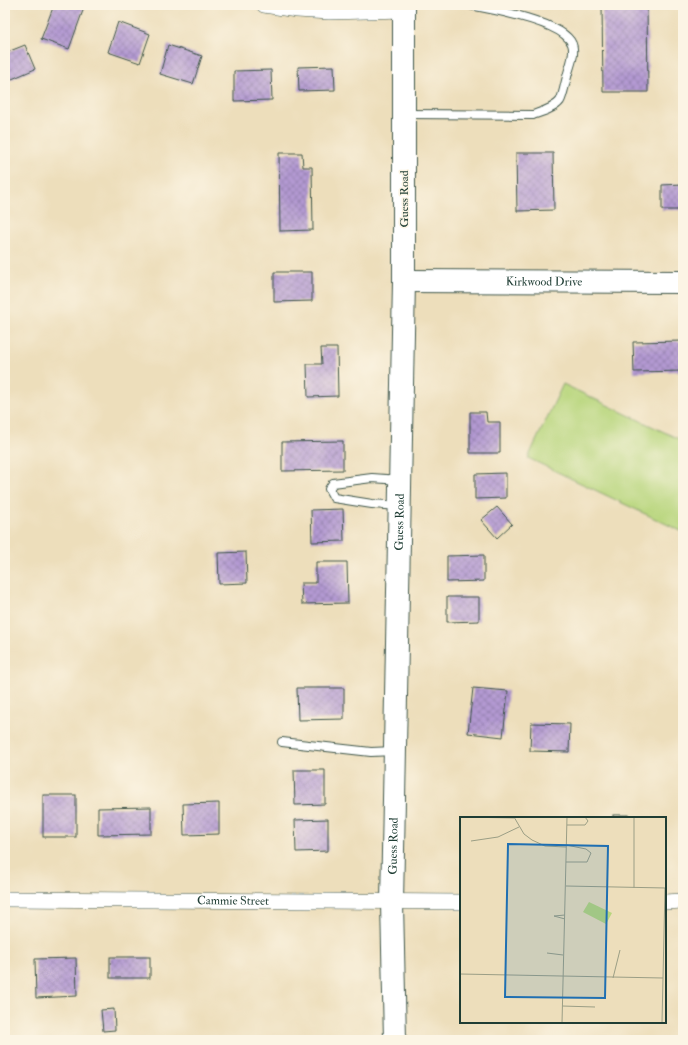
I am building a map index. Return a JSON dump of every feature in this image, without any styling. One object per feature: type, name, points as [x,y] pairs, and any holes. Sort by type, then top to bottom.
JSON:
[{"type":"main road","name":"Guess Road","points":[[395,1040],[392,903],[404,281],[404,7]]},
{"type":"main road","name":"Kirkwood Drive","points":[[404,281],[683,282]]},
{"type":"street","points":[[264,5],[297,10],[330,12],[404,7]]},
{"type":"street","name":"Cammie Street","points":[[5,899],[392,903],[460,902]]},
{"type":"street","points":[[666,902],[683,901]]},
{"type":"lane","points":[[403,114],[533,115],[547,110],[560,101],[574,52],[572,43],[563,33],[537,22],[505,12],[469,5]]},
{"type":"lane","points":[[400,480],[372,478],[333,482],[329,489],[334,498],[372,504],[400,506]]},
{"type":"lane","points":[[282,742],[371,752],[395,751]]},
{"type":"green space","points":[[563,384],[683,441],[683,532],[528,458]]},
{"type":"building","points":[[54,5],[85,5],[69,49],[41,39]]},
{"type":"building","points":[[602,5],[647,5],[648,92],[603,92]]},
{"type":"building","points":[[118,22],[150,34],[140,63],[108,52]]},
{"type":"building","points":[[25,45],[35,69],[5,82],[5,53]]},
{"type":"building","points":[[168,45],[202,56],[193,84],[160,74]]},
{"type":"building","points":[[334,66],[335,90],[299,91],[298,67]]},
{"type":"building","points":[[271,70],[272,100],[234,101],[234,71]]},
{"type":"building","points":[[279,153],[302,153],[303,167],[312,167],[313,230],[280,231]]},
{"type":"building","points":[[516,153],[553,153],[554,210],[517,211]]},
{"type":"building","points":[[683,184],[683,210],[662,210],[662,185]]},
{"type":"building","points":[[274,272],[312,272],[312,301],[274,302]]},
{"type":"building","points":[[683,341],[683,371],[634,372],[633,342]]},
{"type":"building","points":[[321,348],[337,348],[338,396],[308,397],[307,364],[322,364]]},
{"type":"building","points":[[470,412],[486,412],[487,422],[500,422],[500,453],[470,453]]},
{"type":"building","points":[[343,441],[343,470],[282,471],[282,442]]},
{"type":"building","points":[[506,473],[506,498],[475,499],[475,474]]},
{"type":"building","points":[[497,507],[512,524],[497,538],[481,520]]},
{"type":"building","points":[[343,509],[344,541],[312,542],[311,510]]},
{"type":"building","points":[[246,552],[247,583],[219,584],[218,553]]},
{"type":"building","points":[[484,555],[484,581],[447,582],[447,556]]},
{"type":"building","points":[[316,562],[347,562],[348,603],[302,604],[301,583],[316,583]]},
{"type":"building","points":[[447,597],[479,597],[479,621],[447,622]]},
{"type":"building","points":[[297,688],[344,688],[344,719],[298,720]]},
{"type":"building","points":[[473,688],[508,691],[503,737],[468,733]]},
{"type":"building","points":[[531,723],[570,724],[569,752],[530,751]]},
{"type":"building","points":[[294,770],[325,770],[325,804],[295,805]]},
{"type":"building","points":[[43,795],[76,795],[76,837],[43,837]]},
{"type":"building","points":[[219,803],[219,834],[184,835],[183,804]]},
{"type":"building","points":[[151,807],[151,834],[98,835],[98,808]]},
{"type":"building","points":[[613,815],[628,815],[628,817],[613,817]]},
{"type":"building","points":[[6,816],[7,832],[5,832]]},
{"type":"building","points":[[328,819],[328,851],[296,852],[295,820]]},
{"type":"building","points":[[110,957],[150,957],[150,978],[110,978]]},
{"type":"building","points":[[76,958],[77,996],[36,998],[35,959]]},
{"type":"building","points":[[114,1009],[115,1030],[103,1031],[101,1010]]}]
